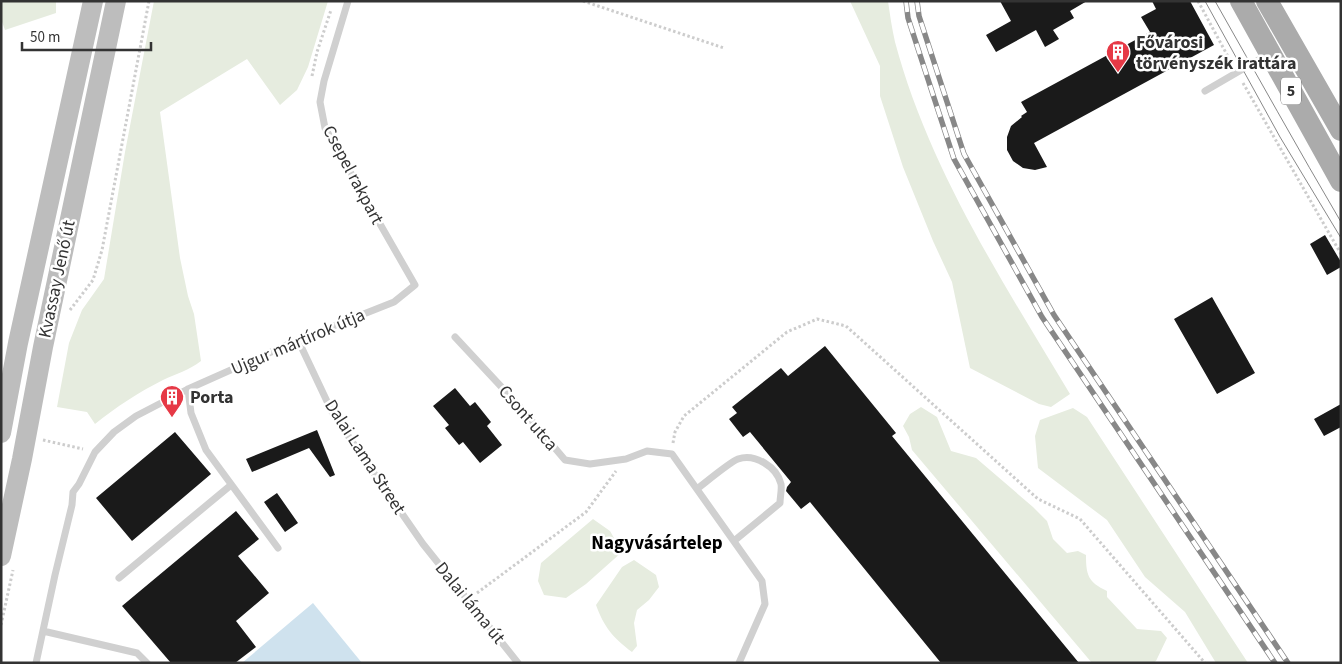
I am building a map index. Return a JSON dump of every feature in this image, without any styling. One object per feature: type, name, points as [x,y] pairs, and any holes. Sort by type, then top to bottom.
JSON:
[{"type":"main road","name":"Kvassay Jenő út","points":[[1,433],[20,333],[92,1]]},
{"type":"main road","name":"Kvassay Jenő út","points":[[8,561],[22,459],[47,327],[116,1]]},
{"type":"main road","name":"5","points":[[1240,1],[1341,181]]},
{"type":"main road","name":"5","points":[[1267,1],[1341,130]]},
{"type":"lane","name":"Csepel rakpart","points":[[348,1],[324,81],[320,102],[325,128],[415,285]]},
{"type":"lane","points":[[1205,91],[1270,54]]},
{"type":"lane","name":"Ujgur mártírok útja","points":[[36,663],[72,505],[73,492],[95,452],[114,432],[136,416],[188,389],[298,340],[394,302],[415,285]]},
{"type":"lane","name":"Csont utca","points":[[455,337],[520,407],[565,460],[590,464],[626,459],[648,451],[672,454]]},
{"type":"lane","name":"Dalai láma út","points":[[298,340],[333,414],[423,544],[518,663]]},
{"type":"lane","points":[[188,389],[191,413],[206,450],[278,548]]},
{"type":"lane","points":[[672,454],[762,581],[765,604],[739,663]]},
{"type":"lane","points":[[697,489],[738,459],[755,458],[765,462],[778,476],[781,486],[780,504],[734,541]]},
{"type":"lane","points":[[119,578],[231,486]]},
{"type":"lane","points":[[43,631],[137,652],[148,663]]},
{"type":"path","points":[[66,316],[93,280],[102,250],[149,1]]},
{"type":"path","points":[[583,1],[724,48]]},
{"type":"path","points":[[1198,1],[1341,254]]},
{"type":"path","points":[[672,454],[675,432],[684,416],[787,332],[816,319],[846,326],[1038,499],[1080,519],[1205,663]]},
{"type":"path","points":[[42,440],[95,452]]},
{"type":"path","points":[[467,600],[586,512],[626,459]]},
{"type":"path","points":[[1,626],[8,561]]},
{"type":"shaded area","points":[[1,1],[56,1],[56,13],[5,30],[1,19]]},
{"type":"shaded area","points":[[154,1],[328,1],[308,67],[297,90],[280,105],[247,59],[160,112],[180,258],[194,314],[201,361],[136,395],[95,424],[87,412],[57,407],[69,343],[82,310],[104,279],[125,152]]},
{"type":"shaded area","points":[[850,1],[888,1],[895,42],[927,135],[970,224],[1070,394],[1051,407],[1039,404],[970,368],[952,282],[903,167],[880,96],[880,66]]},
{"type":"shaded area","points":[[921,407],[937,417],[951,451],[976,458],[1033,507],[1047,521],[1053,539],[1067,553],[1078,551],[1086,555],[1089,577],[1107,591],[1107,597],[1137,629],[1161,631],[1167,638],[1156,661],[1153,663],[1092,663],[912,450],[909,437],[903,426],[910,414]]},
{"type":"shaded area","points":[[1073,408],[1087,417],[1248,663],[1216,663],[1185,612],[1145,577],[1107,520],[1038,468],[1035,436],[1040,420]]},
{"type":"shaded area","points":[[593,519],[610,531],[622,552],[586,584],[566,598],[544,595],[538,581],[541,563]]},
{"type":"shaded area","points":[[634,560],[656,575],[659,587],[649,600],[637,610],[634,623],[637,646],[632,652],[610,632],[602,620],[596,605],[622,567]]},
{"type":"water","points":[[313,603],[362,663],[242,663]]},
{"type":"building","points":[[1000,1],[1087,1],[1070,11],[1074,18],[1053,30],[1059,39],[1045,47],[1036,30],[996,52],[986,35],[1011,21]]},
{"type":"building","name":"Fővárosi törvényszék irattára","points":[[1152,1],[1190,1],[1214,45],[1034,143],[1047,167],[1035,170],[1023,168],[1013,161],[1007,150],[1007,137],[1011,126],[1027,112],[1021,102],[1150,32],[1141,17],[1156,9]]},
{"type":"building","points":[[1325,235],[1341,262],[1341,267],[1327,275],[1310,244]]},
{"type":"building","points":[[1212,297],[1255,373],[1217,394],[1174,319]]},
{"type":"building","points":[[825,346],[896,433],[892,436],[1079,663],[941,663],[810,502],[801,509],[786,491],[791,482],[750,432],[743,437],[729,419],[737,413],[732,407],[781,368],[788,376]]},
{"type":"building","points":[[455,388],[470,406],[475,402],[491,422],[487,426],[502,445],[480,463],[463,442],[459,445],[445,428],[449,425],[433,406]]},
{"type":"building","points":[[1341,404],[1341,427],[1324,436],[1314,419]]},
{"type":"building","points":[[317,430],[335,475],[330,477],[309,448],[252,472],[246,459]]},
{"type":"building","points":[[175,432],[211,474],[132,541],[96,498]]},
{"type":"building","points":[[277,493],[298,523],[285,532],[264,502]]},
{"type":"building","points":[[236,511],[259,539],[238,556],[269,593],[236,621],[256,647],[235,663],[171,663],[122,606]]},
{"type":"tram line","points":[[1205,1],[1280,137],[1341,238]]},
{"type":"tram line","points":[[1215,1],[1341,222]]},
{"type":"railway","points":[[906,1],[908,18],[954,159],[1042,317],[1275,663]]},
{"type":"railway","points":[[917,1],[919,16],[964,154],[1054,315],[1288,663]]},
{"type":"place","name":"Fővárosi törvényszék irattára","points":[[1118,73]]},
{"type":"place","name":"Porta","points":[[172,418]]},
{"type":"district","name":"Nagyvásártelep","points":[[657,543]]}]
